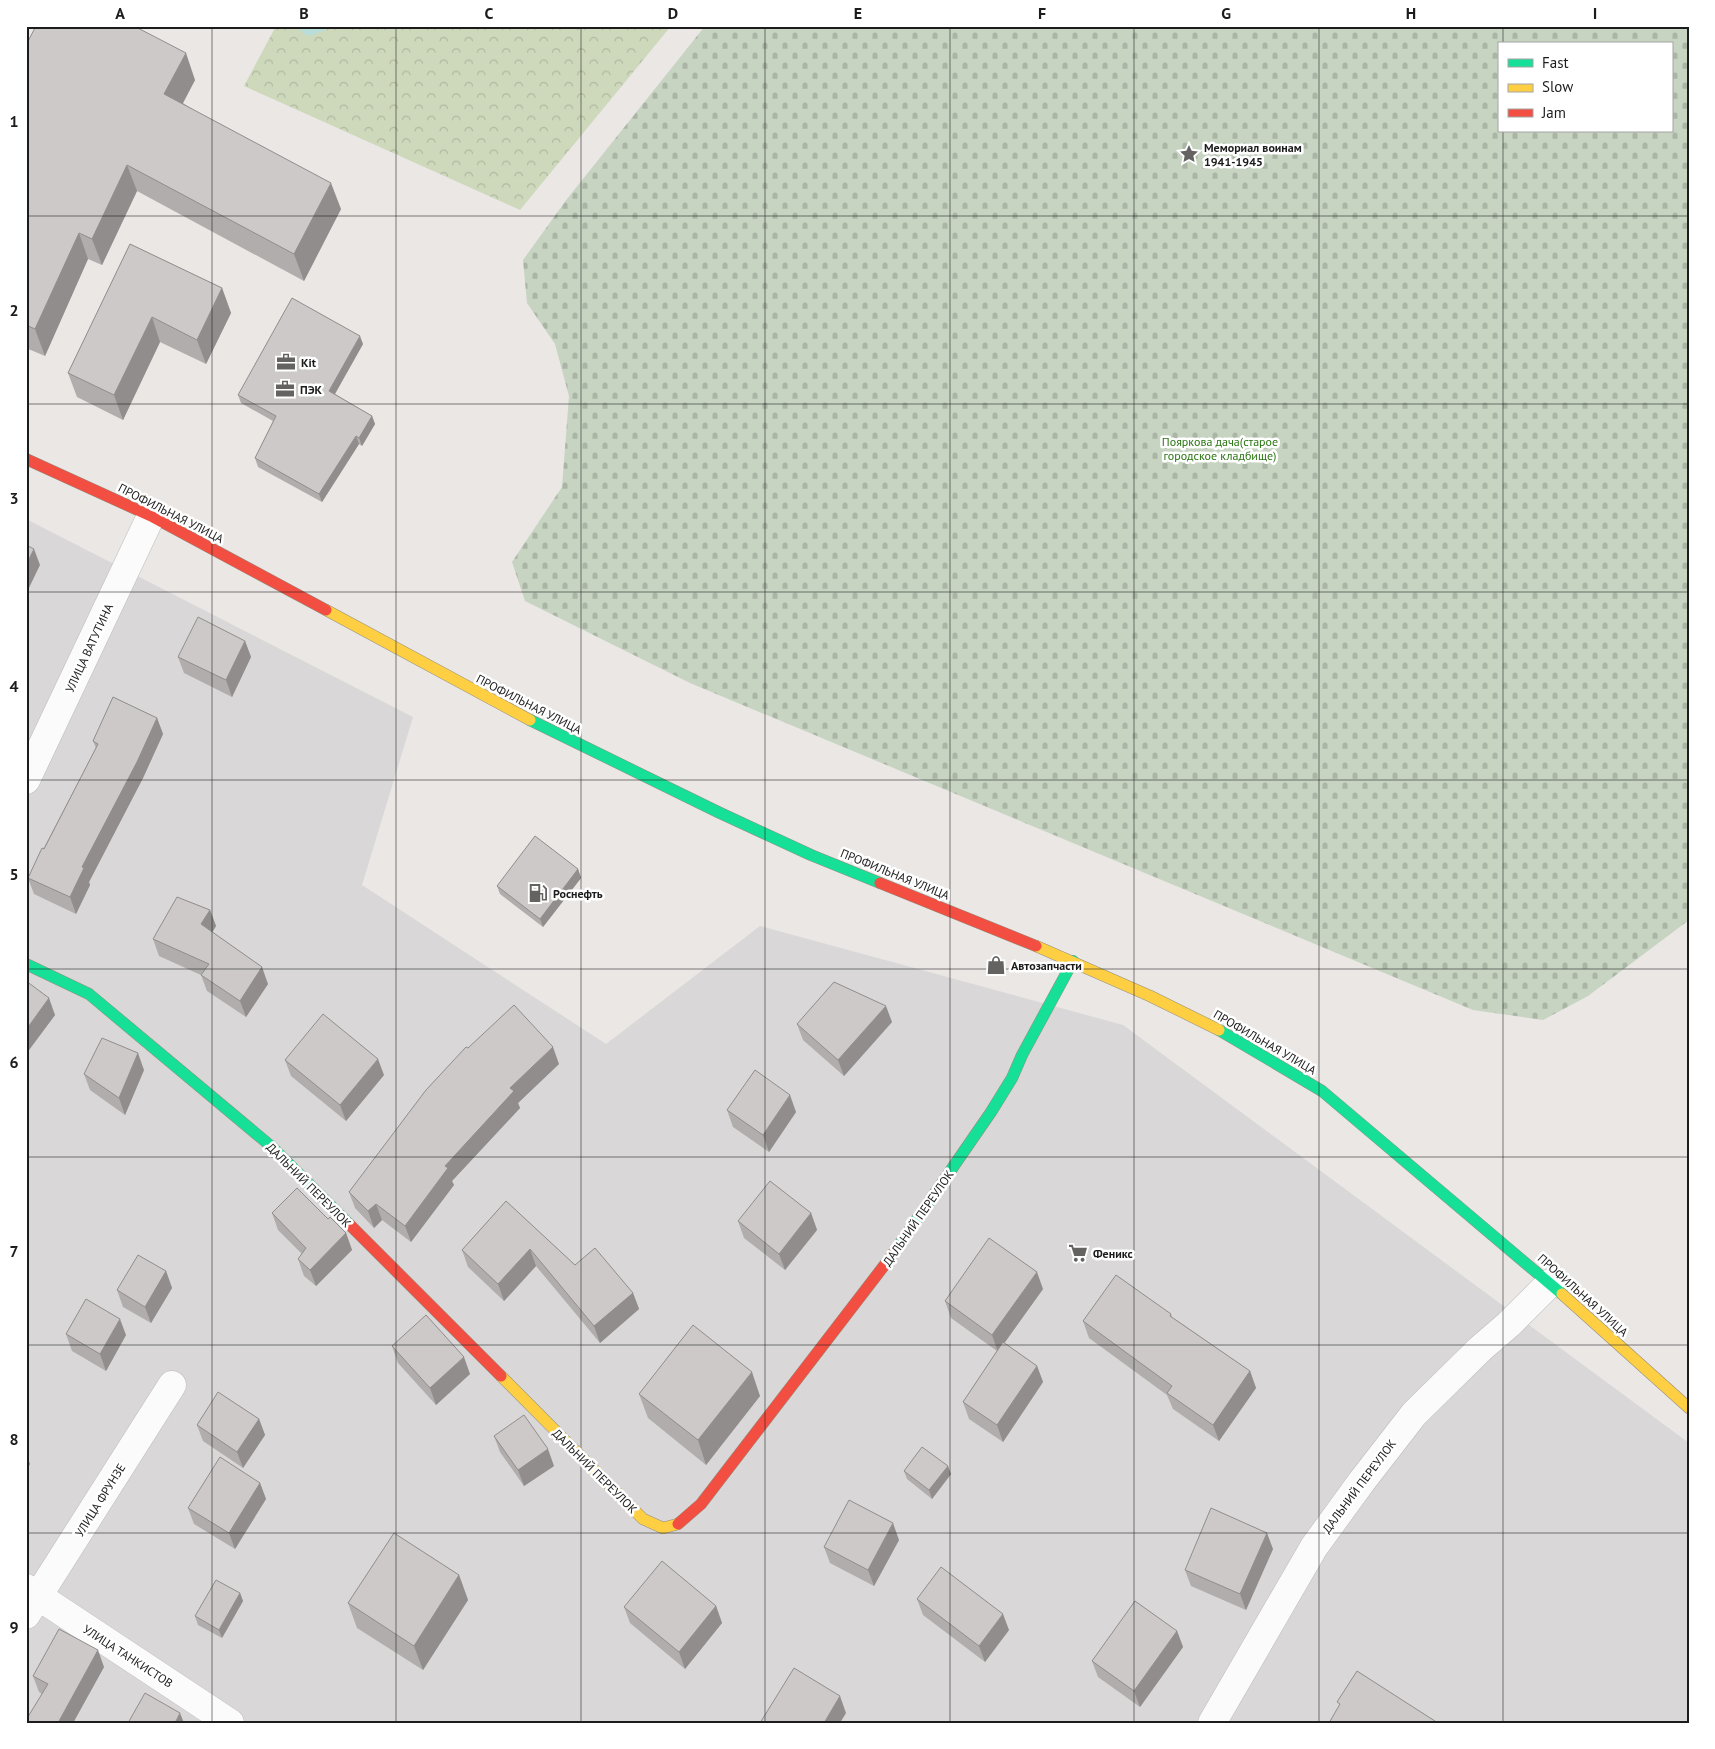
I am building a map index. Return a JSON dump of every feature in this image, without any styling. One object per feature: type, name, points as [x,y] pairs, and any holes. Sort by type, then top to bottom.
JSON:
[{"type":"main road","name":"ПРОФИЛЬНАЯ УЛИЦА","points":[[26,459],[151,516],[537,724],[718,812],[811,855],[1073,961],[1233,1037],[1322,1092],[1550,1283],[1689,1408]]},
{"type":"main road","name":"ДАЛЬНИЙ ПЕРЕУЛОК","points":[[26,964],[89,994],[272,1147],[643,1519],[663,1528],[677,1524],[701,1504],[901,1244],[997,1104],[1073,961]]},
{"type":"street","name":"УЛИЦА ВАТУТИНА","points":[[26,780],[151,516]]},
{"type":"street","name":"ДАЛЬНИЙ ПЕРЕУЛОК","points":[[1212,1723],[1314,1547],[1362,1481],[1414,1414],[1550,1283]]},
{"type":"street","name":"УЛИЦА ФРУНЗЕ","points":[[30,1600],[172,1385]]},
{"type":"street","name":"УЛИЦА ТАНКИСТОВ","points":[[30,1600],[230,1723]]},
{"type":"shaded area","points":[[26,519],[413,717],[362,885],[606,1044],[760,926],[1123,1025],[1689,1443],[1689,1723],[26,1723]]},
{"type":"green space","points":[[276,26],[671,26],[520,210],[244,86]]},
{"type":"green space","name":"Пояркова дача(старое городское кладбище)","points":[[705,26],[1689,26],[1689,920],[1588,996],[1543,1020],[1473,1010],[690,683],[525,601],[512,562],[562,487],[569,396],[555,344],[527,303],[523,260],[567,199]]},
{"type":"building","points":[[36,26],[134,26],[186,53],[164,94],[331,183],[294,254],[127,165],[92,239],[79,233],[35,329],[26,325],[26,45]]},
{"type":"building","points":[[130,244],[222,288],[197,340],[152,317],[114,395],[68,373]]},
{"type":"building","points":[[292,298],[360,336],[329,391],[372,416],[359,438],[356,436],[319,494],[255,458],[276,416],[238,395]]},
{"type":"building","points":[[26,545],[34,549],[26,565]]},
{"type":"building","points":[[198,617],[245,641],[226,680],[178,657]]},
{"type":"building","points":[[113,697],[157,718],[137,762],[82,867],[84,868],[70,897],[28,878],[98,744],[93,741]]},
{"type":"building","points":[[535,836],[578,869],[540,919],[497,886]]},
{"type":"building","points":[[177,897],[210,910],[201,924],[262,967],[240,1001],[201,975],[209,964],[153,939]]},
{"type":"building","points":[[26,981],[49,998],[26,1030]]},
{"type":"building","points":[[834,982],[886,1006],[838,1060],[797,1024]]},
{"type":"building","points":[[514,1005],[553,1047],[510,1088],[514,1091],[445,1166],[448,1168],[405,1226],[376,1204],[368,1211],[349,1192],[426,1090],[466,1047],[468,1048]]},
{"type":"building","points":[[323,1014],[378,1059],[340,1105],[285,1060]]},
{"type":"building","points":[[102,1038],[138,1053],[119,1098],[84,1074]]},
{"type":"building","points":[[755,1070],[790,1095],[763,1135],[727,1110]]},
{"type":"building","points":[[770,1181],[811,1213],[779,1254],[738,1221]]},
{"type":"building","points":[[297,1188],[328,1219],[330,1217],[346,1233],[310,1270],[298,1259],[306,1248],[272,1213]]},
{"type":"building","points":[[506,1201],[575,1265],[595,1248],[633,1293],[594,1326],[530,1249],[498,1284],[462,1250]]},
{"type":"building","points":[[989,1238],[1037,1272],[992,1335],[945,1301]]},
{"type":"building","points":[[138,1255],[166,1271],[145,1307],[117,1290]]},
{"type":"building","points":[[1116,1275],[1171,1314],[1170,1316],[1250,1371],[1213,1425],[1167,1393],[1172,1386],[1083,1321]]},
{"type":"building","points":[[86,1299],[120,1319],[100,1354],[66,1334]]},
{"type":"building","points":[[426,1315],[464,1357],[430,1388],[392,1346]]},
{"type":"building","points":[[693,1325],[752,1372],[698,1440],[639,1394]]},
{"type":"building","points":[[1003,1342],[1037,1366],[997,1425],[963,1402]]},
{"type":"building","points":[[218,1392],[259,1419],[237,1452],[197,1425]]},
{"type":"building","points":[[524,1415],[548,1449],[518,1470],[494,1436]]},
{"type":"building","points":[[922,1447],[948,1466],[929,1490],[904,1471]]},
{"type":"building","points":[[220,1457],[260,1483],[229,1533],[188,1508]]},
{"type":"building","points":[[849,1500],[893,1523],[868,1570],[824,1547]]},
{"type":"building","points":[[1211,1508],[1267,1533],[1240,1594],[1185,1570]]},
{"type":"building","points":[[394,1533],[459,1575],[414,1646],[348,1603]]},
{"type":"building","points":[[662,1561],[716,1606],[679,1652],[624,1607]]},
{"type":"building","points":[[941,1567],[1003,1614],[979,1646],[917,1599]]},
{"type":"building","points":[[216,1580],[240,1593],[219,1630],[195,1616]]},
{"type":"building","points":[[1135,1601],[1177,1631],[1134,1691],[1092,1661]]},
{"type":"building","points":[[59,1629],[98,1650],[58,1723],[26,1723],[48,1684],[33,1676]]},
{"type":"building","points":[[794,1668],[840,1696],[824,1723],[760,1723]]},
{"type":"building","points":[[1357,1671],[1438,1723],[1329,1723],[1340,1704],[1337,1702]]},
{"type":"building","points":[[145,1693],[180,1713],[175,1723],[128,1723]]},
{"type":"waterway","points":[[303,26],[309,31],[322,26]]},
{"type":"traffic: fast","points":[[530,720],[718,812],[811,855],[880,883]]},
{"type":"traffic: fast","points":[[893,1254],[991,1112],[1012,1078],[1022,1055],[1073,961]]},
{"type":"traffic: fast","points":[[26,964],[89,994],[272,1147],[349,1224]]},
{"type":"traffic: fast","points":[[1219,1030],[1322,1091],[1562,1294]]},
{"type":"traffic: slow","points":[[326,610],[530,720]]},
{"type":"traffic: slow","points":[[1036,946],[1150,996],[1219,1030]]},
{"type":"traffic: slow","points":[[1562,1294],[1689,1408]]},
{"type":"traffic: slow","points":[[501,1376],[643,1519],[663,1528],[678,1524]]},
{"type":"traffic: jam","points":[[26,459],[151,516],[326,610]]},
{"type":"traffic: jam","points":[[880,883],[1036,946]]},
{"type":"traffic: jam","points":[[349,1224],[501,1376]]},
{"type":"traffic: jam","points":[[678,1524],[701,1504],[893,1254]]},
{"type":"place","name":"Мемориал воинам 1941-1945","points":[[1189,154]]},
{"type":"place","name":"Kit","points":[[286,362]]},
{"type":"place","name":"ПЭК","points":[[285,389]]},
{"type":"place","name":"Роснефть","points":[[538,893]]},
{"type":"place","name":"Автозапчасти","points":[[996,965]]},
{"type":"place","name":"Феникс","points":[[1078,1253]]}]
